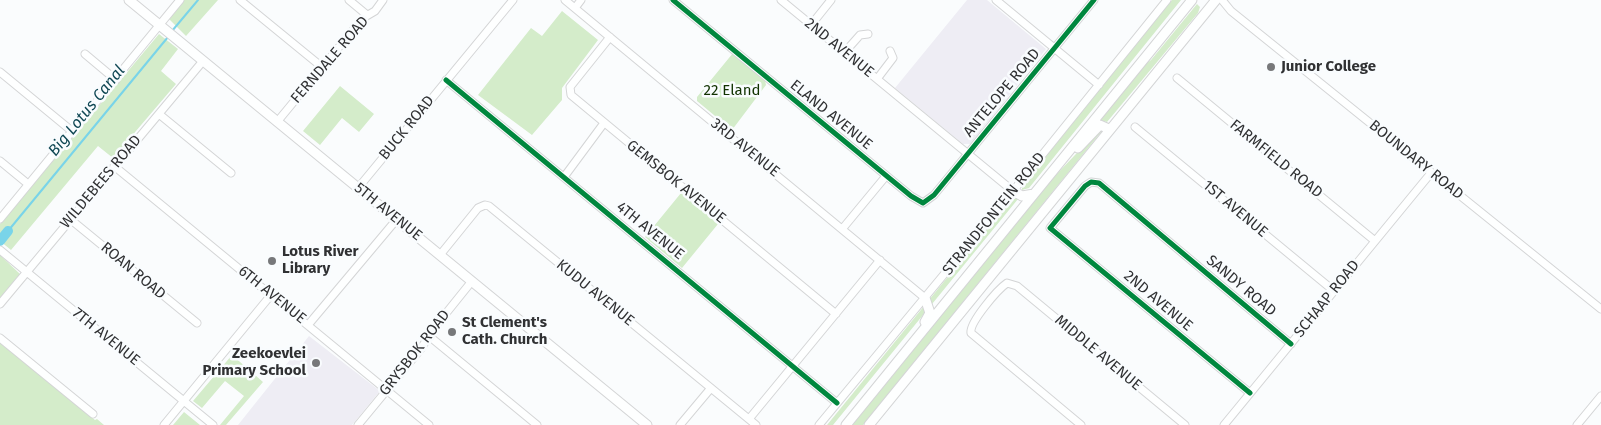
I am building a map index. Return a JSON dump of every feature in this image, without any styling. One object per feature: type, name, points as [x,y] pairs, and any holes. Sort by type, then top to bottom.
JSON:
[{"type":"main road","name":"5TH AVENUE","points":[[129,0],[647,425]]},
{"type":"main road","name":"STRANDFONTEIN ROAD","points":[[846,425],[1192,0]]},
{"type":"main road","points":[[869,425],[1109,129],[1216,1]]},
{"type":"main road","points":[[1041,186],[1098,127],[1103,125],[1109,129]]},
{"type":"main road","points":[[1013,191],[1022,196],[1034,194]]},
{"type":"main road","points":[[920,334],[930,313],[925,298]]},
{"type":"street","points":[[0,219],[116,80],[163,28],[180,0]]},
{"type":"street","points":[[240,0],[322,67]]},
{"type":"street","points":[[349,0],[367,15]]},
{"type":"street","name":"FERNDALE ROAD","points":[[277,122],[367,15],[375,11],[383,0]]},
{"type":"street","name":"BUCK ROAD","points":[[358,188],[513,0]]},
{"type":"street","name":"3RD AVENUE","points":[[565,0],[843,228],[925,298]]},
{"type":"street","points":[[575,8],[581,0]]},
{"type":"street","name":"ELAND AVENUE","points":[[673,0],[916,200],[927,202],[968,154]]},
{"type":"street","name":"2ND AVENUE","points":[[780,0],[1013,191]]},
{"type":"street","points":[[811,25],[831,0]]},
{"type":"street","points":[[996,0],[1099,85]]},
{"type":"street","name":"ANTELOPE ROAD","points":[[968,154],[1056,49],[1094,0]]},
{"type":"street","name":"STRANDFONTEIN ROAD","points":[[819,425],[1013,191],[1167,0]]},
{"type":"street","name":"BOUNDARY ROAD","points":[[1216,1],[1231,11],[1601,309]]},
{"type":"street","points":[[844,53],[860,35],[868,34]]},
{"type":"street","name":"GEMSBOK AVENUE","points":[[610,37],[570,90],[576,100],[836,314]]},
{"type":"street","points":[[877,79],[893,58],[890,51]]},
{"type":"street","points":[[86,54],[116,80]]},
{"type":"street","name":"WILDEBEES ROAD","points":[[0,304],[203,61]]},
{"type":"street","points":[[0,72],[73,132]]},
{"type":"street","name":"FARMFIELD ROAD","points":[[1177,78],[1375,241]]},
{"type":"street","name":"4TH AVENUE","points":[[446,80],[837,402]]},
{"type":"street","points":[[159,114],[230,173]]},
{"type":"street","points":[[564,177],[604,123]]},
{"type":"street","name":"1ST AVENUE","points":[[1135,127],[1334,291]]},
{"type":"street","points":[[0,161],[28,184]]},
{"type":"street","name":"6TH AVENUE","points":[[114,166],[429,425]]},
{"type":"street","name":"SCHAAP ROAD","points":[[1224,425],[1431,173]]},
{"type":"street","points":[[843,228],[886,176]]},
{"type":"street","name":"SANDY ROAD","points":[[1050,228],[1085,186],[1091,182],[1097,182],[1291,344]]},
{"type":"street","name":"KUDU AVENUE","points":[[440,255],[478,208],[485,205],[489,206],[756,425]]},
{"type":"street","name":"ROAN ROAD","points":[[70,219],[197,324]]},
{"type":"street","points":[[308,325],[397,219]]},
{"type":"street","name":"2ND AVENUE","points":[[1050,228],[1250,393]]},
{"type":"street","name":"7TH AVENUE","points":[[0,250],[213,425]]},
{"type":"street","points":[[749,419],[880,260]]},
{"type":"street","name":"GRYSBOK ROAD","points":[[358,425],[472,281]]},
{"type":"street","name":"MIDDLE AVENUE","points":[[1081,425],[976,339],[970,330],[975,320],[1003,286],[1010,283],[1017,286],[1184,425]]},
{"type":"street","points":[[164,425],[271,295]]},
{"type":"street","points":[[429,336],[536,425]]},
{"type":"street","points":[[0,338],[92,414]]},
{"type":"street","points":[[680,425],[711,388]]},
{"type":"street","points":[[1577,425],[1601,396]]},
{"type":"shaded area","points":[[967,0],[987,0],[1046,49],[970,144],[963,144],[895,88]]},
{"type":"shaded area","name":"Zeekoevlei Primary School","points":[[309,336],[380,391],[352,425],[238,425]]},
{"type":"green space","points":[[184,0],[218,0],[186,36],[169,19]]},
{"type":"green space","points":[[1172,0],[1181,0],[1029,188],[1022,190],[1022,185]]},
{"type":"green space","points":[[1197,4],[1200,7],[1198,13],[1107,122],[1103,121],[1093,125],[1142,67],[1151,60]]},
{"type":"green space","points":[[562,11],[598,40],[562,88],[562,100],[532,135],[478,95],[531,28],[542,36]]},
{"type":"green space","points":[[159,34],[178,49],[161,71],[176,84],[113,158],[98,146],[11,250],[0,241],[0,224]]},
{"type":"green space","name":"22 Eland","points":[[733,53],[765,80],[766,85],[732,130],[697,101],[697,97]]},
{"type":"green space","points":[[340,86],[374,114],[359,132],[342,118],[320,145],[303,131]]},
{"type":"green space","points":[[1098,131],[1102,131],[863,425],[852,425],[1051,180]]},
{"type":"green space","points":[[681,193],[718,224],[682,268],[645,237]]},
{"type":"green space","points":[[1013,197],[1018,199],[833,425],[827,425]]},
{"type":"green space","points":[[0,255],[20,274],[0,298]]},
{"type":"green space","points":[[0,343],[95,420],[97,419],[104,425],[0,425]]},
{"type":"green space","points":[[232,355],[263,382],[226,425],[220,425],[244,396],[225,381],[202,408],[193,401]]},
{"type":"green space","points":[[184,412],[200,425],[173,425]]},
{"type":"waterway","name":"Big Lotus Canal","points":[[172,31],[198,0]]},
{"type":"waterway","name":"Big Lotus Canal","points":[[8,231],[168,37]]},
{"type":"waterway","name":"Big Lotus Canal","points":[[0,241],[8,231]]},
{"type":"cycle path","points":[[673,0],[911,196],[923,203],[934,195],[1094,0]]},
{"type":"cycle path","points":[[446,80],[837,403]]},
{"type":"cycle path","points":[[1250,393],[1050,228],[1085,186],[1091,182],[1099,183],[1291,344]]},
{"type":"place","name":"Junior College","points":[[1271,67]]},
{"type":"place","name":"Lotus River Library","points":[[272,261]]},
{"type":"place","name":"St Clement's Cath. Church","points":[[452,332]]},
{"type":"place","name":"Zeekoevlei Primary School","points":[[316,363]]}]
